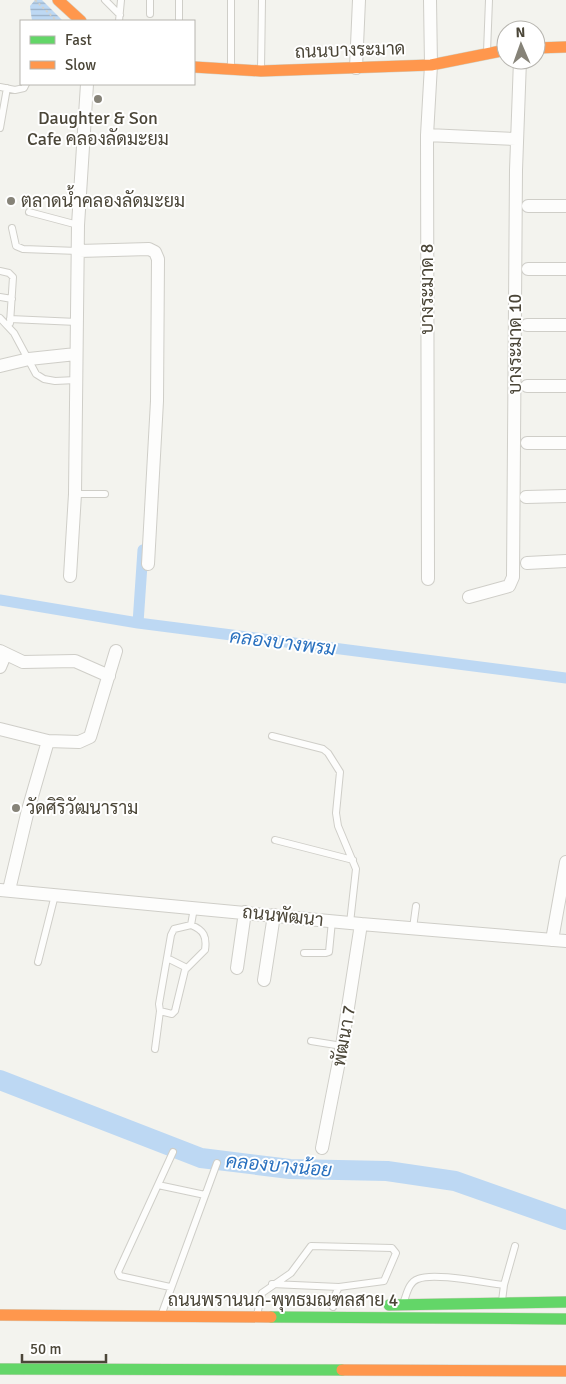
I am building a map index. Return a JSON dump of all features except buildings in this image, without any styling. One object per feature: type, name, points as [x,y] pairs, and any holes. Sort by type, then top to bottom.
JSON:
[{"type":"main road","points":[[58,0],[80,20]]},
{"type":"main road","points":[[546,48],[566,47]]},
{"type":"main road","name":"ถนนบางระมาด","points":[[195,67],[261,71],[431,65],[496,52]]},
{"type":"main road","points":[[273,1316],[334,1302],[402,1305],[566,1302]]},
{"type":"main road","name":"ถนนพรานนก-พุทธมณฑลสาย 4","points":[[0,1315],[566,1319]]},
{"type":"main road","points":[[0,1369],[188,1373],[215,1369],[566,1371]]},
{"type":"main road","points":[[215,1369],[279,1379],[348,1382]]},
{"type":"street","points":[[356,68],[359,0]]},
{"type":"street","name":"บางระมาด 8","points":[[428,579],[427,135],[431,65],[430,0]]},
{"type":"street","name":"บางระมาด 10","points":[[469,597],[509,586],[514,577],[516,139],[519,70]]},
{"type":"street","points":[[70,576],[75,494],[78,224],[87,85]]},
{"type":"street","points":[[427,135],[516,139]]},
{"type":"street","points":[[528,206],[566,206]]},
{"type":"street","points":[[79,251],[149,249],[155,252],[158,259],[156,401],[148,564]]},
{"type":"street","points":[[528,268],[566,269]]},
{"type":"street","points":[[526,325],[566,325]]},
{"type":"street","points":[[0,366],[28,359],[76,354]]},
{"type":"street","points":[[527,386],[566,386]]},
{"type":"street","points":[[527,443],[566,443]]},
{"type":"street","points":[[526,497],[566,496]]},
{"type":"street","points":[[527,563],[566,560]]},
{"type":"street","points":[[0,729],[48,741],[79,742],[90,737],[116,651]]},
{"type":"street","points":[[2,658],[23,662],[75,661],[109,676]]},
{"type":"street","points":[[5,890],[48,741]]},
{"type":"street","points":[[552,940],[566,862]]},
{"type":"street","name":"ถนนพัฒนา","points":[[5,890],[566,941]]},
{"type":"street","points":[[238,968],[245,912]]},
{"type":"street","points":[[264,980],[274,915]]},
{"type":"street","name":"พัฒนา 7","points":[[322,1148],[342,1046],[356,923]]},
{"type":"lane","points":[[105,0],[120,18]]},
{"type":"lane","points":[[120,18],[121,0]]},
{"type":"lane","points":[[150,0],[150,14]]},
{"type":"lane","points":[[179,0],[179,20]]},
{"type":"lane","points":[[231,70],[232,0]]},
{"type":"lane","points":[[261,71],[262,0]]},
{"type":"lane","points":[[487,53],[489,0]]},
{"type":"lane","points":[[0,128],[3,88],[20,89],[25,85]]},
{"type":"lane","points":[[29,212],[62,222],[78,224]]},
{"type":"lane","points":[[12,228],[16,246],[23,249],[79,251]]},
{"type":"lane","points":[[0,271],[9,273],[13,277],[10,323],[36,374],[44,379],[55,381],[76,380]]},
{"type":"lane","points":[[0,297],[12,299]]},
{"type":"lane","points":[[0,318],[10,323],[77,322]]},
{"type":"lane","points":[[75,494],[105,494]]},
{"type":"lane","points":[[272,736],[322,749],[333,760],[340,772],[336,813],[338,826],[353,860],[356,876],[356,923]]},
{"type":"lane","points":[[275,840],[353,860]]},
{"type":"lane","points":[[38,962],[55,895]]},
{"type":"lane","points":[[412,928],[416,906]]},
{"type":"lane","points":[[191,926],[194,908]]},
{"type":"lane","points":[[304,953],[326,954],[329,952],[332,921]]},
{"type":"lane","points":[[155,1049],[160,1011],[159,1004],[174,929],[191,926],[202,930],[206,944],[201,956],[187,968],[175,1012],[172,1014],[160,1011]]},
{"type":"lane","points":[[167,958],[187,968]]},
{"type":"lane","points":[[311,1041],[342,1046]]},
{"type":"lane","points":[[170,1287],[120,1276],[118,1272],[173,1152]]},
{"type":"lane","points":[[160,1316],[217,1163]]},
{"type":"lane","points":[[158,1185],[204,1195]]},
{"type":"lane","points":[[257,1316],[262,1293],[272,1284],[291,1273],[311,1246],[392,1248],[396,1253],[384,1281],[339,1287],[272,1284]]},
{"type":"lane","points":[[502,1302],[504,1285],[516,1246]]},
{"type":"lane","points":[[402,1305],[409,1287],[418,1279],[441,1277],[504,1285]]},
{"type":"lane","points":[[334,1302],[339,1287]]},
{"type":"path","points":[[35,0],[56,20]]},
{"type":"path","points":[[166,1300],[261,1299],[371,1303]]},
{"type":"water","points":[[35,0],[42,0],[62,20],[32,20],[30,6]]},
{"type":"waterway","points":[[138,623],[143,550]]},
{"type":"waterway","name":"คลองบางพรม","points":[[0,600],[138,623],[566,678]]},
{"type":"waterway","name":"คลองบางน้อย","points":[[0,1080],[201,1158],[290,1169],[387,1171],[455,1181],[566,1220]]},
{"type":"traffic: fast","points":[[389,1305],[566,1302]]},
{"type":"traffic: fast","points":[[271,1317],[566,1319]]},
{"type":"traffic: fast","points":[[0,1369],[342,1370]]},
{"type":"traffic: slow","points":[[58,0],[80,20]]},
{"type":"traffic: slow","points":[[546,48],[566,47]]},
{"type":"traffic: slow","points":[[195,67],[261,71],[431,65],[496,52]]},
{"type":"traffic: slow","points":[[0,1315],[271,1317]]},
{"type":"traffic: slow","points":[[342,1370],[566,1371]]},
{"type":"place","name":"Daughter & Son Cafe คลองลัดมะยม","points":[[98,99]]},
{"type":"place","name":"ตลาดน้ำคลองลัดมะยม","points":[[11,201]]},
{"type":"place","name":"วัดศิริวัฒนาราม","points":[[16,808]]}]
